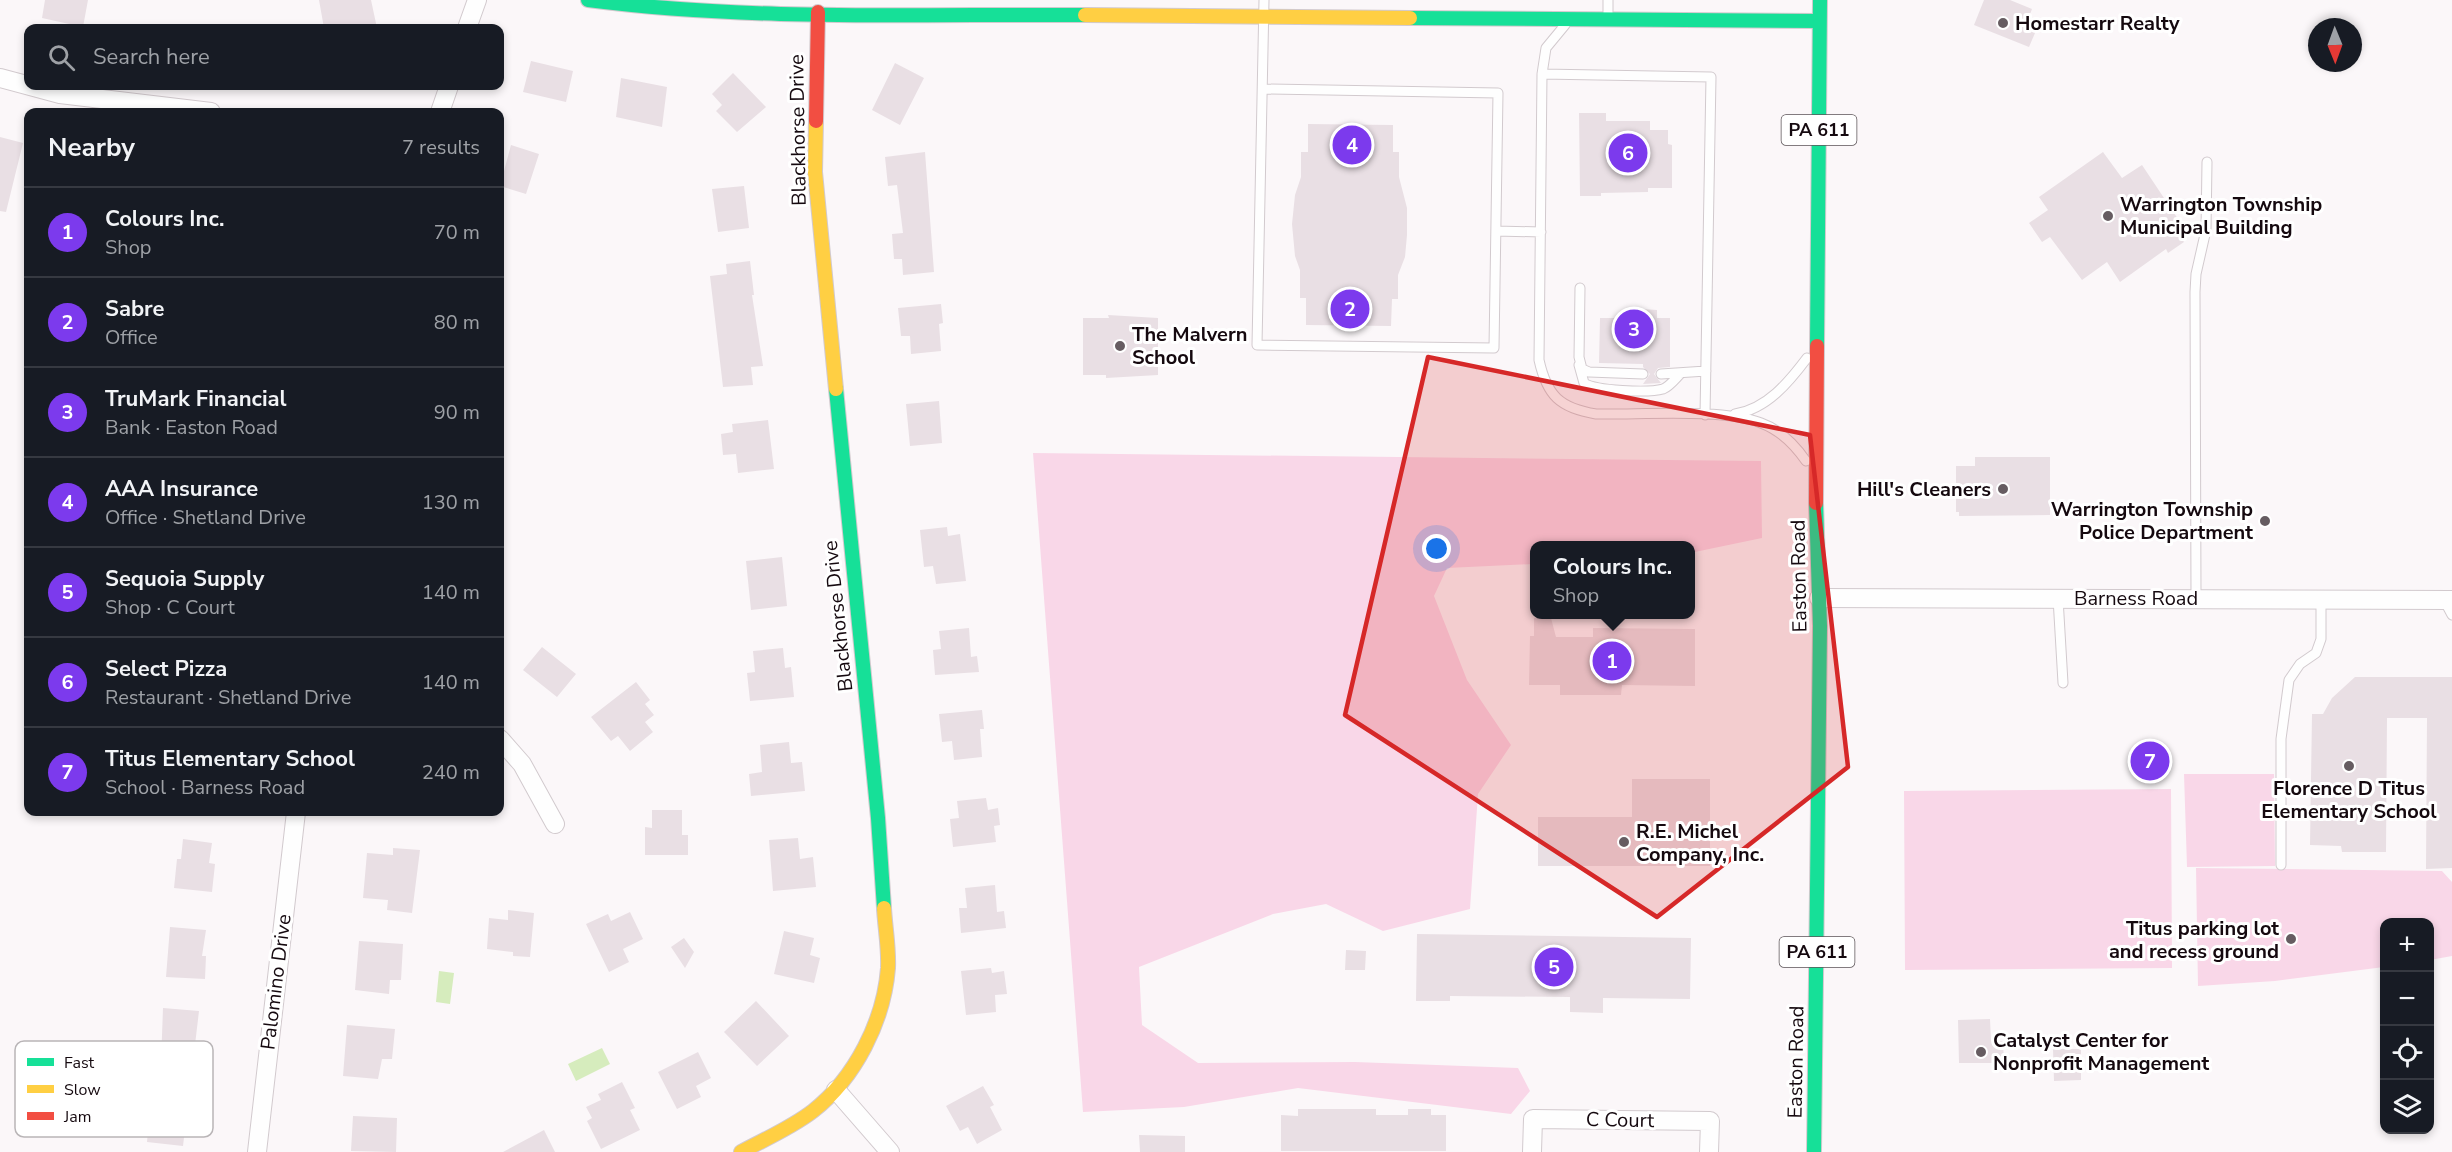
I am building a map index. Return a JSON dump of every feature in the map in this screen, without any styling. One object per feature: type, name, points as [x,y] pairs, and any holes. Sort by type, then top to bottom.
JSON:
[{"type":"main road","points":[[588,0],[659,9],[818,12],[993,10],[1264,16],[1819,21]]},
{"type":"main road","name":"Easton Road","points":[[1814,1152],[1819,598],[1817,475],[1820,0]]},
{"type":"main road","name":"Blackhorse Drive","points":[[741,1152],[796,1123],[836,1090],[856,1062],[871,1033],[885,991],[889,941],[814,172],[818,12]]},
{"type":"street","points":[[468,24],[477,0]]},
{"type":"street","points":[[0,78],[24,84]]},
{"type":"street","points":[[45,90],[60,94],[184,108]]},
{"type":"street","points":[[441,108],[447,90]]},
{"type":"street","name":"Barness Road","points":[[1819,598],[2321,598],[2449,605]]},
{"type":"street","points":[[504,744],[527,773],[555,824]]},
{"type":"street","name":"Palomino Drive","points":[[257,1152],[296,816]]},
{"type":"street","points":[[836,1090],[891,1152]]},
{"type":"street","name":"C Court","points":[[1532,1152],[1533,1119],[1710,1121],[1709,1152]]},
{"type":"lane","points":[[1263,89],[1498,93],[1494,348],[1257,345],[1260,106],[1263,89],[1264,0]]},
{"type":"lane","points":[[1608,0],[1608,19]]},
{"type":"lane","points":[[1571,19],[1546,48],[1542,74],[1539,360],[1550,392],[1564,404],[1579,411],[1596,414],[1728,415],[1743,413],[1764,403],[1784,386],[1819,341]]},
{"type":"lane","points":[[1542,74],[1711,77],[1705,415]]},
{"type":"lane","points":[[2196,598],[2194,292],[2206,230],[2207,162]]},
{"type":"lane","points":[[1496,231],[1541,232]]},
{"type":"lane","points":[[1580,288],[1579,365],[1584,383],[1596,388],[1660,390],[1670,385],[1680,374]]},
{"type":"lane","points":[[1579,365],[1589,372],[1643,374]]},
{"type":"lane","points":[[1661,374],[1706,371]]},
{"type":"lane","points":[[1728,415],[1762,423],[1777,431],[1797,447],[1817,475]]},
{"type":"lane","points":[[2058,598],[2063,683]]},
{"type":"lane","points":[[2281,865],[2281,739],[2289,680],[2300,664],[2316,653],[2321,639],[2321,598]]},
{"type":"highlighted area","points":[[1428,357],[1810,435],[1848,767],[1657,917],[1345,715]]},
{"type":"shaded area","points":[[1033,453],[1761,461],[1762,538],[1695,552],[1695,541],[1530,541],[1530,564],[1447,568],[1434,596],[1467,680],[1511,745],[1478,794],[1470,909],[1383,931],[1326,904],[1273,914],[1139,967],[1142,1025],[1198,1063],[1355,1062],[1518,1068],[1530,1091],[1511,1114],[1298,1088],[1184,1107],[1083,1112]]},
{"type":"shaded area","points":[[2184,774],[2274,774],[2275,866],[2187,867]]},
{"type":"shaded area","points":[[2171,789],[2172,968],[1905,970],[1904,791]]},
{"type":"shaded area","name":"Titus parking lot and recess ground","points":[[2196,868],[2442,871],[2452,882],[2452,956],[2434,959],[2434,918],[2380,918],[2380,968],[2275,981],[2198,986]]},
{"type":"shaded area","points":[[439,971],[454,973],[450,1004],[436,1002]]},
{"type":"shaded area","points":[[602,1048],[610,1064],[576,1081],[568,1064]]},
{"type":"building","points":[[45,0],[88,0],[84,24],[69,24],[42,18]]},
{"type":"building","points":[[319,0],[371,0],[376,24],[323,24]]},
{"type":"building","name":"Homestarr Realty","points":[[1984,0],[2010,0],[2032,9],[2027,22],[2038,26],[2029,47],[1974,25]]},
{"type":"building","points":[[531,61],[573,71],[566,102],[523,92]]},
{"type":"building","points":[[895,63],[924,78],[900,125],[872,110]]},
{"type":"building","points":[[733,73],[766,107],[737,132],[716,111],[722,105],[712,94]]},
{"type":"building","points":[[621,78],[667,87],[662,127],[616,117]]},
{"type":"building","points":[[1579,113],[1606,113],[1606,121],[1650,121],[1650,130],[1668,130],[1668,144],[1672,145],[1672,188],[1648,188],[1648,192],[1580,196]]},
{"type":"building","points":[[1308,124],[1393,125],[1393,152],[1399,152],[1399,177],[1407,208],[1407,235],[1405,257],[1398,275],[1398,299],[1392,299],[1391,326],[1306,325],[1306,298],[1300,298],[1300,270],[1295,256],[1292,224],[1295,195],[1301,177],[1301,152],[1308,152]]},
{"type":"building","points":[[0,137],[23,143],[6,212],[0,211]]},
{"type":"building","points":[[511,145],[539,154],[526,194],[504,187],[504,171]]},
{"type":"building","points":[[925,152],[934,272],[903,275],[902,259],[894,259],[892,234],[903,233],[897,185],[888,186],[885,157]]},
{"type":"building","name":"Warrington Township Municipal Building","points":[[2103,152],[2122,178],[2142,165],[2188,234],[2181,238],[2184,242],[2168,253],[2166,249],[2120,282],[2107,262],[2082,280],[2050,237],[2042,242],[2029,223],[2048,210],[2039,197]]},
{"type":"building","points":[[744,186],[749,228],[718,232],[712,189]]},
{"type":"building","points":[[750,261],[754,295],[752,295],[763,366],[751,367],[753,385],[723,387],[710,276],[727,274],[726,264]]},
{"type":"building","points":[[941,304],[943,323],[939,324],[941,351],[911,354],[910,336],[901,336],[898,308]]},
{"type":"building","points":[[1641,309],[1657,310],[1657,318],[1670,318],[1670,367],[1658,368],[1654,374],[1661,383],[1643,384],[1650,374],[1643,364],[1599,363],[1600,318],[1641,318]]},
{"type":"building","name":"The Malvern School","points":[[1108,315],[1158,318],[1158,375],[1106,378],[1106,375],[1083,375],[1083,318],[1109,318]]},
{"type":"building","points":[[939,401],[942,443],[910,446],[906,404]]},
{"type":"building","points":[[768,420],[774,469],[738,473],[736,454],[723,455],[721,434],[733,432],[732,424]]},
{"type":"building","name":"Hill's Cleaners","points":[[1975,457],[2050,457],[2050,515],[1959,516],[1959,512],[1956,512],[1956,466],[1975,466]]},
{"type":"building","points":[[947,527],[948,536],[960,534],[966,581],[936,584],[933,566],[924,567],[920,530]]},
{"type":"building","points":[[782,557],[787,606],[751,610],[746,561]]},
{"type":"building","points":[[1534,619],[1551,619],[1556,637],[1593,637],[1593,628],[1695,629],[1695,686],[1622,685],[1621,695],[1560,695],[1560,685],[1529,685],[1530,636],[1534,636]]},
{"type":"building","points":[[969,628],[971,657],[977,656],[979,672],[935,675],[933,650],[941,649],[939,631]]},
{"type":"building","points":[[542,647],[576,674],[557,697],[523,670]]},
{"type":"building","points":[[783,648],[785,668],[791,667],[794,697],[750,701],[747,673],[755,672],[753,651]]},
{"type":"building","name":"Florence D Titus Elementary School","points":[[2355,677],[2452,677],[2452,868],[2426,869],[2427,718],[2387,718],[2386,852],[2342,852],[2341,846],[2310,845],[2312,714],[2323,714],[2332,698]]},
{"type":"building","points":[[636,682],[650,700],[645,704],[654,715],[645,722],[653,732],[630,751],[618,736],[611,741],[591,717]]},
{"type":"building","points":[[982,710],[984,729],[980,729],[982,757],[954,760],[952,741],[942,742],[939,714]]},
{"type":"building","points":[[789,742],[791,763],[802,762],[805,791],[751,796],[749,774],[762,772],[760,745]]},
{"type":"building","name":"R.E. Michel Company, Inc.","points":[[1632,779],[1710,779],[1710,866],[1538,866],[1538,817],[1632,817]]},
{"type":"building","points":[[986,798],[988,810],[998,808],[1000,825],[994,826],[996,842],[953,847],[950,819],[959,818],[957,801]]},
{"type":"building","points":[[652,810],[682,810],[682,835],[688,835],[688,855],[645,855],[645,827],[652,828]]},
{"type":"building","points":[[798,838],[800,859],[813,857],[816,887],[773,891],[769,840]]},
{"type":"building","points":[[183,839],[212,843],[209,863],[215,864],[212,892],[174,888],[177,859],[181,859]]},
{"type":"building","points":[[393,848],[420,850],[412,913],[387,910],[388,900],[363,898],[367,853],[393,855]]},
{"type":"building","points":[[995,885],[997,912],[1004,911],[1006,928],[961,933],[959,908],[967,908],[965,888]]},
{"type":"building","points":[[508,910],[534,913],[530,957],[513,956],[513,952],[487,949],[489,918],[508,920]]},
{"type":"building","points":[[630,912],[643,939],[623,949],[629,962],[609,972],[586,924],[608,914],[611,921]]},
{"type":"building","points":[[170,927],[206,930],[202,956],[206,956],[205,979],[166,977]]},
{"type":"building","points":[[784,931],[814,938],[810,955],[820,958],[814,983],[774,974]]},
{"type":"building","points":[[1417,934],[1691,938],[1690,999],[1603,998],[1603,1013],[1570,1012],[1570,997],[1450,996],[1450,1001],[1416,1001]]},
{"type":"building","points":[[684,938],[694,952],[685,968],[671,947]]},
{"type":"building","points":[[359,941],[403,944],[401,980],[390,980],[389,994],[355,990]]},
{"type":"building","points":[[1346,950],[1366,951],[1365,970],[1345,970]]},
{"type":"building","points":[[991,968],[992,973],[1004,971],[1007,994],[995,995],[996,1012],[966,1015],[961,971]]},
{"type":"building","points":[[756,1001],[789,1036],[757,1066],[724,1032]]},
{"type":"building","points":[[163,1008],[199,1011],[195,1041],[162,1041]]},
{"type":"building","name":"Catalyst Center for Nonprofit Management","points":[[1990,1019],[1991,1041],[2003,1041],[2004,1063],[1959,1063],[1958,1020]]},
{"type":"building","points":[[347,1025],[395,1029],[392,1059],[382,1059],[378,1079],[343,1076]]},
{"type":"building","points":[[2053,1049],[2081,1049],[2081,1080],[2054,1081]]},
{"type":"building","points":[[698,1052],[711,1078],[696,1086],[701,1097],[677,1109],[658,1072]]},
{"type":"building","points":[[622,1082],[635,1108],[630,1110],[640,1130],[601,1149],[587,1121],[592,1118],[586,1107],[601,1100],[598,1094]]},
{"type":"building","points":[[983,1086],[994,1105],[990,1107],[1002,1130],[977,1144],[968,1127],[960,1131],[946,1106]]},
{"type":"building","points":[[1298,1109],[1376,1109],[1376,1115],[1408,1115],[1408,1109],[1431,1109],[1431,1115],[1446,1115],[1446,1151],[1281,1151],[1281,1115],[1298,1116]]},
{"type":"building","points":[[353,1116],[397,1118],[396,1152],[351,1151]]},
{"type":"building","points":[[544,1130],[555,1152],[503,1152]]},
{"type":"building","points":[[1139,1135],[1185,1136],[1185,1152],[1140,1152]]},
{"type":"building","points":[[147,1137],[184,1137],[183,1146],[147,1142]]},
{"type":"traffic: fast","points":[[588,0],[650,7],[774,14],[1085,15]]},
{"type":"traffic: fast","points":[[1817,346],[1820,0]]},
{"type":"traffic: fast","points":[[1410,18],[1819,21]]},
{"type":"traffic: fast","points":[[836,389],[878,818],[884,908]]},
{"type":"traffic: fast","points":[[1814,1152],[1820,626],[1816,503]]},
{"type":"traffic: slow","points":[[1085,15],[1410,18]]},
{"type":"traffic: slow","points":[[816,121],[815,172],[836,389]]},
{"type":"traffic: slow","points":[[741,1152],[787,1128],[813,1111],[842,1082],[865,1047],[880,1008],[888,968],[884,908]]},
{"type":"traffic: jam","points":[[816,121],[818,12]]},
{"type":"traffic: jam","points":[[1816,503],[1817,346]]},
{"type":"place","name":"Homestarr Realty","points":[[2003,23]]},
{"type":"place","name":"AAA Insurance","points":[[1352,145]]},
{"type":"place","name":"Select Pizza","points":[[1628,153]]},
{"type":"place","name":"Warrington Township Municipal Building","points":[[2108,216]]},
{"type":"place","name":"Sabre","points":[[1350,309]]},
{"type":"place","name":"TruMark Financial","points":[[1634,329]]},
{"type":"place","name":"The Malvern School","points":[[1120,346]]},
{"type":"place","name":"Hill's Cleaners","points":[[2003,489]]},
{"type":"place","name":"Warrington Township Police Department","points":[[2265,521]]},
{"type":"place","name":"Colours Inc.","points":[[1612,661]]},
{"type":"place","name":"Titus Elementary School","points":[[2150,761]]},
{"type":"place","name":"Florence D Titus Elementary School","points":[[2349,766]]},
{"type":"place","name":"R.E. Michel Company, Inc.","points":[[1624,842]]},
{"type":"place","name":"Titus parking lot and recess ground","points":[[2291,939]]},
{"type":"place","name":"Sequoia Supply","points":[[1554,967]]},
{"type":"place","name":"Catalyst Center for Nonprofit Management","points":[[1981,1052]]}]
